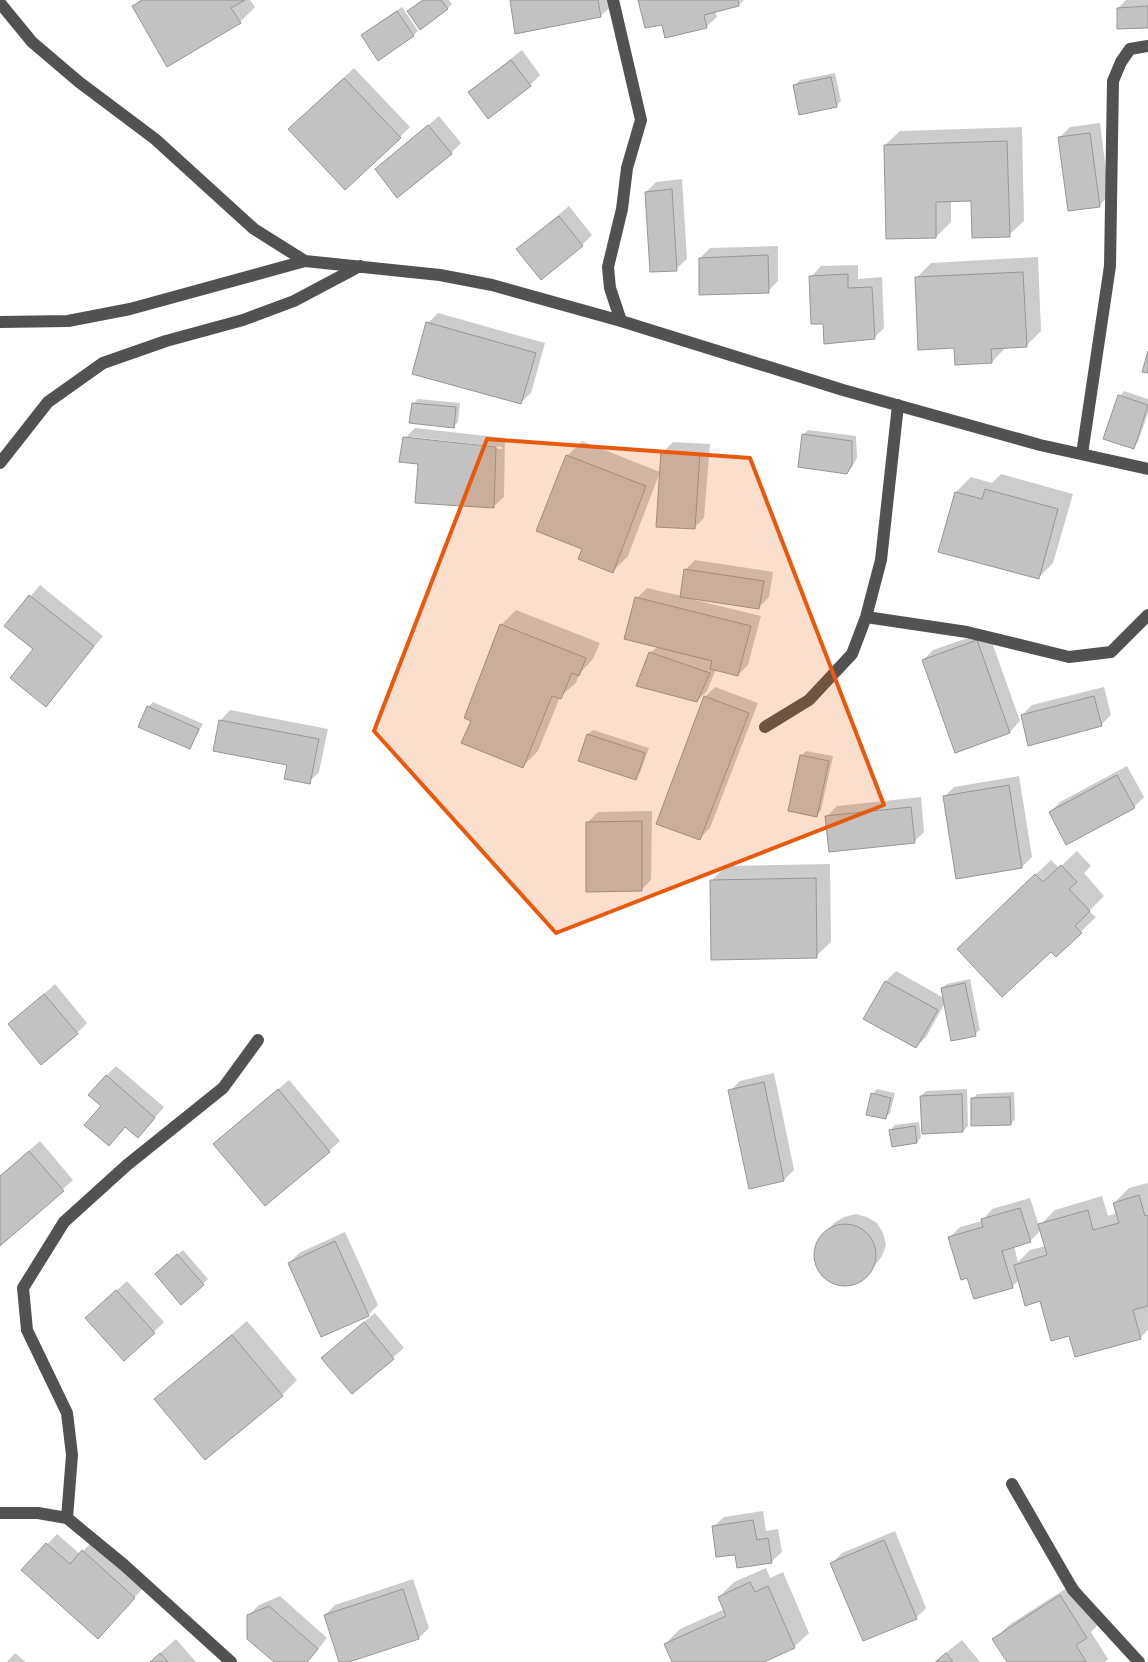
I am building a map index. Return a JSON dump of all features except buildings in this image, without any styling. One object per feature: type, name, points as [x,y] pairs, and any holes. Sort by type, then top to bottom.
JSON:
[{"type":"street","points":[[613,0],[641,120],[627,168],[622,209],[608,267],[610,288],[621,321]]},
{"type":"street","points":[[0,3],[32,42],[79,82],[155,139],[254,229],[304,262]]},
{"type":"street","points":[[1082,454],[1110,266],[1113,81],[1121,62],[1130,49],[1148,46]]},
{"type":"street","points":[[0,322],[68,321],[130,309],[304,262],[440,275],[492,285],[621,321],[898,405],[1082,454],[1148,469]]},
{"type":"street","points":[[0,463],[48,402],[103,363],[166,341],[243,320],[294,301],[360,266]]},
{"type":"street","points":[[765,727],[809,700],[852,654],[866,617],[881,560],[898,405]]},
{"type":"street","points":[[866,617],[967,632],[1069,658],[1110,652],[1148,615]]},
{"type":"street","points":[[67,1518],[72,1455],[67,1413],[27,1330],[23,1288],[64,1222],[127,1165],[223,1088],[258,1040]]},
{"type":"street","points":[[1012,1484],[1073,1590],[1139,1662]]},
{"type":"street","points":[[0,1513],[38,1512],[67,1518],[124,1564],[231,1662]]},
{"type":"highlighted area","points":[[487,439],[750,458],[884,805],[556,933],[374,731]]}]
